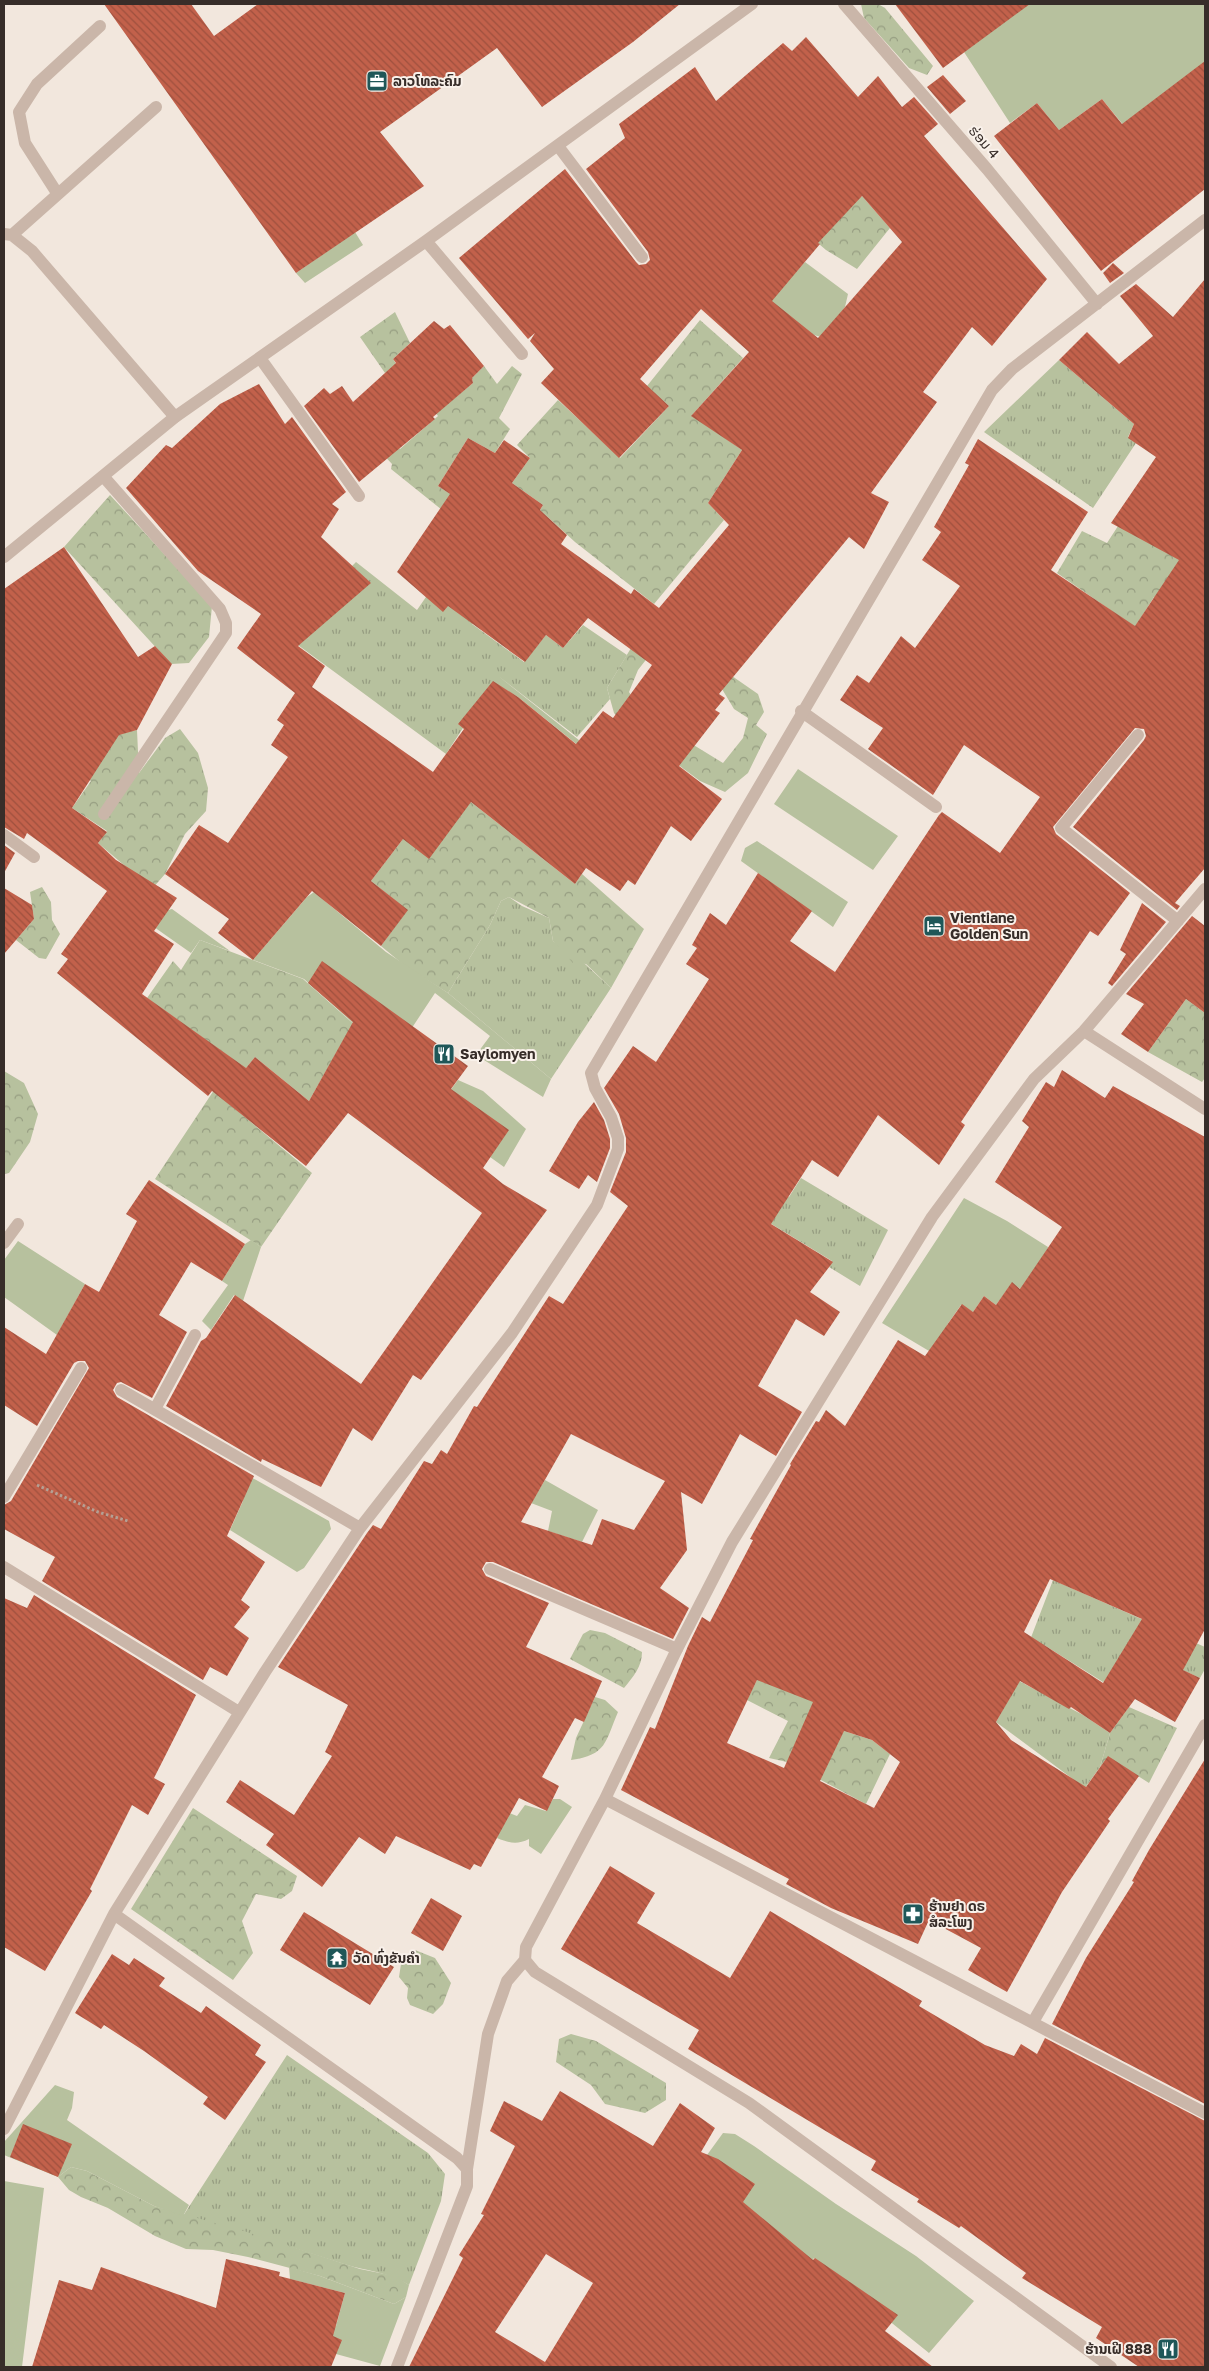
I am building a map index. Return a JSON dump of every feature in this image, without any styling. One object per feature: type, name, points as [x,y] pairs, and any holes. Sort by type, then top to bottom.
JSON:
[{"type":"street","points":[[4,557],[175,417],[426,241],[752,4]]},
{"type":"street","name":"ຮ່ອມ 4","points":[[844,4],[987,169],[1097,304]]},
{"type":"street","points":[[57,193],[25,143],[19,112],[37,84],[100,26]]},
{"type":"street","points":[[156,107],[8,234],[32,251],[175,417]]},
{"type":"street","points":[[558,146],[642,257]]},
{"type":"street","points":[[4,2129],[114,1914],[239,1712],[360,1528],[512,1333],[597,1206],[618,1149],[618,1138],[611,1117],[595,1088],[591,1073],[801,712],[992,390],[1012,369],[1205,220]]},
{"type":"street","points":[[426,241],[522,354]]},
{"type":"street","points":[[260,358],[359,496]]},
{"type":"street","points":[[103,476],[220,609],[226,623],[226,633],[104,814]]},
{"type":"street","points":[[801,712],[936,807]]},
{"type":"street","points":[[1138,735],[1061,828],[1178,920]]},
{"type":"street","points":[[4,835],[34,857]]},
{"type":"street","points":[[397,2367],[467,2186],[467,2169],[488,2034],[507,1981],[525,1960],[526,1947],[605,1799],[677,1649],[732,1542],[932,1216],[1034,1079],[1084,1031],[1205,889]]},
{"type":"street","points":[[1084,1031],[1205,1109]]},
{"type":"street","points":[[4,1243],[18,1224]]},
{"type":"street","points":[[155,1409],[195,1335]]},
{"type":"street","points":[[4,1497],[81,1368]]},
{"type":"street","points":[[121,1390],[360,1528]]},
{"type":"street","points":[[4,1567],[239,1712]]},
{"type":"street","points":[[490,1569],[677,1649]]},
{"type":"street","points":[[1033,2022],[1205,1725]]},
{"type":"street","points":[[605,1799],[1205,2113]]},
{"type":"street","points":[[114,1914],[449,2152],[467,2169]]},
{"type":"street","points":[[525,1960],[535,1972],[749,2104],[1111,2367]]},
{"type":"path","points":[[16,1476],[98,1512],[128,1521]]},
{"type":"green space","points":[[861,4],[878,4],[885,8],[933,66],[927,75],[909,68],[864,18]]},
{"type":"green space","points":[[1014,4],[1205,4],[1205,79],[1197,68],[1129,132],[1102,99],[1059,130],[1037,103],[1010,123],[964,52],[1019,11]]},
{"type":"green space","points":[[862,196],[890,228],[857,269],[826,250],[805,232]]},
{"type":"green space","points":[[355,232],[363,245],[305,283],[296,273]]},
{"type":"green space","points":[[805,262],[848,294],[845,307],[823,337],[806,331],[796,324],[755,286],[795,273]]},
{"type":"green space","points":[[395,312],[410,343],[393,359],[398,367],[385,373],[360,337]]},
{"type":"green space","points":[[700,320],[743,358],[692,415],[742,450],[708,503],[724,520],[654,604],[575,542],[540,510],[543,505],[512,483],[530,458],[517,445],[558,400],[620,458],[669,406],[647,386]]},
{"type":"green space","points":[[1059,360],[1134,424],[1128,437],[1136,443],[1093,508],[984,432]]},
{"type":"green space","points":[[484,366],[497,384],[512,366],[522,374],[499,418],[510,429],[495,453],[468,438],[438,486],[464,503],[452,518],[391,469],[392,464],[379,450],[391,440],[400,449],[438,416],[433,410],[455,398],[473,383],[472,378]]},
{"type":"green space","points":[[110,495],[212,606],[209,637],[189,663],[171,664],[64,547]]},
{"type":"green space","points":[[1118,526],[1184,545],[1183,614],[1154,597],[1135,627],[1057,573],[1082,531],[1107,543]]},
{"type":"green space","points":[[356,562],[417,610],[426,597],[492,596],[472,624],[524,662],[546,635],[563,648],[583,625],[627,655],[607,688],[610,699],[577,737],[497,675],[604,760],[600,763],[518,697],[493,682],[446,754],[268,623],[341,577]]},
{"type":"green space","points":[[666,634],[638,670],[629,692],[643,714],[723,763],[743,738],[748,718],[734,709],[722,689],[732,676],[758,694],[764,712],[756,725],[767,734],[748,773],[725,792],[700,781],[645,740],[639,742],[614,713],[607,688],[637,638]]},
{"type":"green space","points":[[180,729],[198,753],[208,788],[206,811],[185,834],[165,874],[152,889],[98,843],[107,831],[72,808],[91,781],[50,748],[137,730],[139,773],[165,738]]},
{"type":"green space","points":[[798,769],[898,836],[873,870],[774,804]]},
{"type":"green space","points":[[471,802],[575,884],[582,874],[644,929],[611,988],[586,964],[573,963],[553,941],[549,918],[509,897],[501,901],[490,925],[448,993],[405,966],[381,946],[407,910],[371,881],[403,839]]},
{"type":"green space","points":[[757,841],[848,902],[833,927],[741,861],[745,848]]},
{"type":"green space","points":[[42,887],[51,902],[52,920],[60,934],[46,959],[39,958],[16,940],[34,919],[30,892]]},
{"type":"green space","points":[[314,892],[386,952],[448,993],[551,1079],[543,1097],[476,1055],[490,1036],[435,993],[392,1058],[304,979],[253,960],[307,897]]},
{"type":"green space","points":[[509,897],[522,906],[549,918],[553,941],[585,964],[611,988],[551,1079],[448,993],[490,925],[501,901]]},
{"type":"green space","points":[[172,909],[230,951],[200,940],[191,953],[154,927],[161,912]]},
{"type":"green space","points":[[200,940],[303,979],[392,1058],[343,1041],[309,1101],[255,1057],[222,1098],[312,1173],[261,1247],[155,1179],[234,1060],[147,998],[173,961],[181,970]]},
{"type":"green space","points":[[1186,999],[1205,1013],[1205,1078],[1202,1082],[1148,1052]]},
{"type":"green space","points":[[4,1071],[24,1083],[38,1114],[30,1142],[9,1173],[4,1174]]},
{"type":"green space","points":[[458,1080],[483,1091],[526,1129],[504,1167],[490,1157],[444,1099]]},
{"type":"green space","points":[[801,1178],[888,1230],[860,1286],[829,1267],[832,1261],[711,1187],[782,1194],[789,1197]]},
{"type":"green space","points":[[964,1198],[1007,1221],[1048,1247],[1035,1299],[1012,1283],[996,1305],[984,1296],[973,1312],[961,1305],[947,1325],[961,1370],[882,1323]]},
{"type":"green space","points":[[251,1240],[261,1247],[243,1301],[234,1295],[211,1330],[202,1321],[228,1285],[222,1281],[245,1244]]},
{"type":"green space","points":[[18,1241],[85,1284],[57,1335],[4,1297],[4,1260]]},
{"type":"green space","points":[[242,1472],[329,1521],[331,1529],[304,1568],[297,1572],[230,1530],[243,1501],[227,1490]]},
{"type":"green space","points":[[545,1480],[598,1510],[582,1542],[548,1531],[552,1511],[531,1503]]},
{"type":"green space","points":[[1053,1580],[1205,1647],[1205,1669],[1200,1678],[1158,1659],[1103,1682],[1044,1645],[1017,1674]]},
{"type":"green space","points":[[590,1630],[605,1633],[642,1652],[639,1667],[624,1688],[570,1659],[583,1634]]},
{"type":"green space","points":[[807,1637],[844,1731],[872,1740],[890,1754],[866,1804],[787,1762],[769,1758],[788,1721],[747,1700],[757,1680]]},
{"type":"green space","points":[[1019,1681],[1083,1715],[1110,1733],[1100,1767],[1085,1788],[996,1722]]},
{"type":"green space","points":[[595,1697],[605,1700],[618,1712],[607,1739],[598,1751],[583,1758],[571,1760],[576,1738]]},
{"type":"green space","points":[[1129,1707],[1177,1728],[1149,1783],[1108,1757],[1100,1767],[1110,1733]]},
{"type":"green space","points":[[553,1799],[560,1799],[572,1807],[541,1854],[529,1846],[529,1839],[513,1843],[497,1838],[507,1812],[517,1816],[525,1805],[546,1811]]},
{"type":"green space","points":[[193,1808],[297,1876],[292,1891],[281,1899],[256,1894],[242,1921],[253,1953],[233,1980],[131,1909]]},
{"type":"green space","points":[[415,1950],[435,1958],[451,1983],[443,2004],[433,2014],[410,2005],[407,1998],[408,1988],[399,1977],[401,1964]]},
{"type":"green space","points":[[571,2034],[596,2041],[666,2083],[666,2100],[645,2113],[605,2104],[591,2085],[556,2062],[559,2039]]},
{"type":"green space","points":[[287,2055],[428,2153],[445,2174],[441,2201],[409,2285],[385,2274],[344,2264],[244,2232],[183,2216]]},
{"type":"green space","points":[[55,2085],[74,2092],[72,2108],[67,2120],[189,2205],[183,2216],[154,2206],[87,2171],[71,2167],[58,2177],[4,2155],[4,2142]]},
{"type":"green space","points":[[723,2133],[735,2134],[754,2146],[836,2204],[916,2256],[974,2301],[929,2353],[872,2307],[868,2295],[814,2258],[770,2317],[805,2342],[783,2367],[777,2367],[749,2342],[750,2238],[707,2155]]},
{"type":"green space","points":[[71,2167],[87,2171],[154,2206],[244,2231],[360,2269],[395,2276],[409,2285],[406,2297],[394,2304],[320,2276],[248,2257],[213,2250],[186,2249],[155,2236],[108,2208],[69,2190],[58,2177]]},
{"type":"green space","points":[[4,2181],[44,2188],[22,2367],[4,2367]]},
{"type":"green space","points":[[289,2267],[320,2276],[394,2304],[406,2297],[380,2366],[336,2354],[319,2330],[336,2326],[345,2293],[290,2279]]},
{"type":"building","points":[[104,4],[191,4],[214,36],[258,4],[680,4],[633,42],[542,107],[497,48],[380,132],[424,186],[296,273]]},
{"type":"building","points":[[895,4],[1030,4],[943,68]]},
{"type":"building","points":[[806,37],[858,97],[878,76],[902,107],[914,97],[938,124],[924,136],[1047,279],[992,346],[972,327],[923,392],[937,402],[871,493],[889,502],[864,549],[849,537],[719,694],[725,698],[715,710],[720,713],[679,766],[722,799],[691,841],[671,826],[635,885],[628,880],[620,891],[586,868],[575,884],[471,802],[429,859],[403,839],[371,881],[408,910],[381,946],[312,891],[253,960],[218,933],[229,919],[165,874],[199,825],[228,843],[288,757],[271,745],[284,725],[277,720],[295,693],[237,648],[261,614],[198,571],[126,488],[166,445],[172,448],[220,404],[259,384],[285,424],[292,417],[346,492],[332,504],[339,509],[321,537],[371,583],[298,646],[325,666],[312,687],[433,772],[464,729],[458,724],[493,681],[518,697],[576,744],[603,711],[613,718],[652,665],[588,618],[563,648],[546,635],[525,662],[448,606],[443,612],[397,572],[450,494],[438,486],[468,438],[495,453],[504,440],[530,458],[512,483],[543,505],[540,510],[567,535],[561,544],[631,594],[634,589],[659,608],[729,525],[708,503],[742,450],[691,416],[749,352],[701,309],[640,379],[669,406],[619,458],[541,383],[554,369],[530,341],[535,333],[528,339],[459,258],[565,169],[636,262],[639,265],[646,264],[650,260],[648,252],[586,169],[625,138],[619,124],[695,67],[716,101],[783,43],[792,51]],"holes":[[[862,196],[902,242],[818,338],[772,301],[820,244],[818,243]]]},
{"type":"building","points":[[1205,61],[1205,189],[1101,271],[994,136],[1037,103],[1059,130],[1102,99],[1122,124]]},
{"type":"building","points":[[943,75],[966,101],[950,114],[927,87]]},
{"type":"building","points":[[1113,263],[1124,273],[1110,283],[1103,273]]},
{"type":"building","points":[[1205,279],[1205,868],[1175,903],[1180,906],[1177,910],[1073,827],[1144,740],[1146,736],[1144,729],[1135,728],[1053,827],[1056,834],[1130,893],[1098,936],[1090,931],[961,1122],[965,1125],[939,1165],[878,1115],[838,1177],[812,1160],[771,1224],[833,1262],[810,1292],[840,1312],[824,1336],[796,1319],[758,1386],[802,1412],[776,1456],[740,1434],[702,1504],[681,1492],[687,1550],[660,1588],[689,1608],[673,1639],[493,1562],[486,1562],[482,1569],[486,1576],[549,1603],[526,1647],[602,1681],[584,1722],[575,1718],[542,1777],[559,1786],[547,1811],[519,1798],[481,1867],[474,1864],[470,1870],[396,1836],[385,1854],[359,1837],[322,1887],[266,1845],[274,1834],[226,1802],[240,1780],[294,1815],[332,1756],[325,1752],[348,1705],[278,1667],[373,1525],[381,1529],[424,1461],[432,1464],[441,1450],[447,1454],[474,1406],[477,1407],[549,1296],[563,1304],[628,1206],[610,1192],[626,1152],[626,1138],[619,1114],[604,1088],[633,1046],[656,1062],[709,979],[686,964],[697,948],[692,945],[710,913],[726,925],[758,873],[812,911],[790,941],[835,972],[942,812],[1000,853],[1040,797],[964,745],[933,795],[868,749],[883,728],[840,700],[857,675],[869,683],[901,636],[915,648],[960,586],[922,560],[941,532],[934,527],[969,465],[965,463],[978,439],[1088,512],[1051,570],[1135,626],[1179,560],[1111,523],[1156,457],[1128,438],[1134,424],[1059,360],[1087,332],[1119,364],[1153,336],[1120,296],[1136,284],[1173,317]],"holes":[[[571,1434],[665,1481],[634,1530],[602,1519],[592,1545],[521,1522]]]},
{"type":"building","points":[[434,321],[444,329],[450,325],[484,366],[472,378],[473,383],[433,417],[435,419],[359,482],[304,406],[324,388],[330,394],[342,386],[353,402],[396,363],[393,359]]},
{"type":"building","points":[[64,547],[138,657],[155,646],[172,664],[137,730],[119,735],[72,808],[107,832],[98,843],[116,860],[177,898],[154,931],[174,944],[142,994],[246,1068],[255,1057],[309,1101],[353,1022],[308,983],[322,961],[468,1066],[451,1089],[509,1130],[483,1168],[503,1184],[547,1210],[421,1380],[413,1375],[372,1441],[353,1428],[321,1487],[262,1459],[261,1462],[166,1406],[201,1341],[206,1338],[235,1295],[361,1384],[482,1213],[348,1113],[306,1166],[212,1091],[208,1096],[57,973],[68,959],[61,954],[107,891],[27,833],[24,839],[4,827],[4,589]]},
{"type":"building","points":[[4,845],[15,853],[4,873]]},
{"type":"building","points":[[4,888],[32,905],[34,919],[4,954]]},
{"type":"building","points":[[1142,903],[1166,922],[1112,986],[1108,983],[1126,954],[1120,950]]},
{"type":"building","points":[[1192,916],[1205,926],[1205,1013],[1186,999],[1148,1052],[1121,1034],[1144,1004],[1126,994]]},
{"type":"building","points":[[1062,1070],[1105,1098],[1113,1086],[1205,1137],[1205,1629],[1183,1670],[1200,1678],[1175,1722],[1135,1699],[1110,1733],[1071,1707],[1069,1709],[1020,1681],[996,1722],[1011,1740],[1086,1787],[1108,1756],[1139,1776],[1108,1819],[1110,1821],[1062,1892],[1007,1992],[968,1970],[981,1948],[929,1920],[918,1944],[831,1908],[786,1884],[789,1879],[621,1790],[650,1727],[655,1729],[688,1646],[702,1617],[710,1622],[753,1540],[750,1539],[790,1464],[816,1421],[819,1422],[826,1410],[845,1426],[898,1340],[925,1356],[962,1304],[973,1312],[984,1296],[996,1305],[1012,1282],[1020,1289],[1062,1227],[995,1182],[1029,1127],[1022,1121],[1046,1082],[1054,1087]],"holes":[[[1050,1579],[1142,1619],[1103,1683],[1024,1632]],[[757,1680],[813,1702],[784,1768],[727,1743]],[[844,1731],[872,1740],[900,1762],[874,1808],[820,1781]]]},
{"type":"building","points":[[594,1102],[604,1120],[610,1139],[610,1148],[597,1182],[588,1175],[579,1189],[549,1171],[578,1122]]},
{"type":"building","points":[[149,1180],[245,1244],[222,1281],[191,1262],[159,1315],[187,1332],[152,1398],[121,1382],[117,1383],[113,1390],[117,1397],[254,1476],[227,1536],[265,1562],[241,1600],[250,1607],[234,1627],[249,1638],[227,1676],[210,1667],[203,1680],[42,1581],[55,1557],[4,1529],[4,1505],[11,1501],[89,1368],[85,1361],[74,1363],[37,1426],[4,1405],[4,1327],[46,1354],[85,1284],[99,1292],[137,1221],[126,1214]]},
{"type":"building","points":[[34,1595],[196,1695],[154,1778],[165,1784],[148,1815],[132,1805],[90,1889],[92,1891],[45,1971],[4,1947],[4,1598],[27,1608]]},
{"type":"building","points":[[1205,1759],[1205,2104],[1052,2024],[1086,1958],[1134,1882],[1132,1881],[1149,1850]]},
{"type":"building","points":[[610,1866],[655,1893],[637,1923],[730,1978],[770,1911],[922,2001],[919,2006],[985,2045],[1014,2056],[1021,2044],[1037,2054],[1045,2038],[1205,2121],[1205,2367],[1139,2367],[1096,2338],[1102,2327],[1022,2278],[1026,2273],[961,2226],[959,2228],[917,2202],[919,2199],[871,2170],[876,2161],[688,2049],[699,2030],[561,1949]]},
{"type":"building","points":[[431,1898],[462,1916],[443,1951],[411,1933]]},
{"type":"building","name":"ວັດ ທົ່ງຂັນຄຳ","points":[[304,1912],[394,1967],[370,2005],[280,1950]]},
{"type":"building","points":[[112,1954],[129,1965],[134,1958],[165,1978],[159,1986],[201,2013],[206,2006],[261,2045],[255,2055],[266,2062],[225,2120],[203,2104],[208,2097],[144,2051],[104,2025],[101,2029],[75,2013]]},
{"type":"building","points":[[560,2091],[653,2146],[680,2103],[715,2128],[701,2152],[718,2159],[755,2184],[743,2202],[813,2260],[815,2258],[898,2315],[885,2331],[933,2367],[409,2367],[463,2258],[459,2255],[484,2215],[481,2214],[515,2146],[490,2131],[504,2101],[542,2121]],"holes":[[[546,2254],[593,2283],[545,2362],[495,2332]]]},
{"type":"building","points":[[23,2124],[72,2144],[58,2177],[10,2157]]},
{"type":"building","points":[[226,2259],[280,2272],[279,2276],[345,2293],[333,2336],[342,2340],[331,2367],[32,2367],[59,2280],[92,2290],[101,2267],[216,2308]]},
{"type":"place","name":"ລາວໂທລະຄົມ","points":[[377,81]]},
{"type":"place","name":"Vientiane Golden Sun","points":[[934,926]]},
{"type":"place","name":"Saylomyen","points":[[444,1054]]},
{"type":"place","name":"ຮ້ານຢາ ດຣ ສໍລະໂພງ","points":[[913,1914]]},
{"type":"place","name":"ວັດ ທົ່ງຂັນຄຳ","points":[[337,1958]]},
{"type":"place","name":"ຮ້ານເຝີ 888","points":[[1168,2349]]}]
